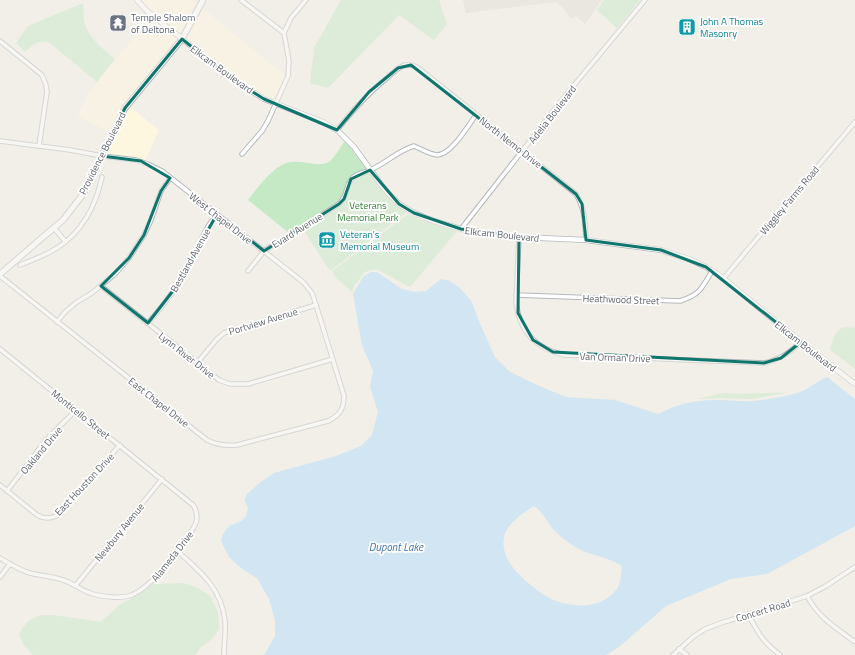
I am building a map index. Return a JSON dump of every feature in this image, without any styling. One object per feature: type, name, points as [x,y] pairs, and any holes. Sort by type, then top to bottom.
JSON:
[{"type":"main road","name":"Providence Boulevard","points":[[0,275],[63,220],[84,193],[125,108],[182,39],[203,0]]},
{"type":"street","name":"Elkcam Boulevard","points":[[137,0],[147,11],[235,81],[264,99],[323,122],[337,130],[354,147],[380,183],[399,204],[414,213],[430,220],[461,229],[519,237],[586,240],[661,250],[689,259],[706,267],[724,279],[855,384]]},
{"type":"street","points":[[241,0],[284,33]]},
{"type":"street","points":[[242,154],[262,131],[268,121],[288,76],[289,61],[284,33],[291,18],[306,0]]},
{"type":"street","name":"Adelia Boulevard","points":[[461,229],[523,152],[570,90],[645,0]]},
{"type":"street","points":[[0,42],[42,75],[46,85],[47,92],[39,146]]},
{"type":"street","name":"North Nemo Drive","points":[[337,130],[355,106],[369,92],[398,68],[411,64],[417,67],[476,116],[576,194],[582,204],[585,216],[586,240]]},
{"type":"street","name":"Evard Avenue","points":[[248,271],[264,251],[339,204],[344,199],[351,179],[361,172],[370,170],[404,149],[414,146],[436,155],[443,154],[454,144],[476,116]]},
{"type":"street","name":"Wiggley Farms Road","points":[[724,279],[855,122]]},
{"type":"street","name":"West Chapel Drive","points":[[0,141],[140,161],[162,171],[264,251],[303,282],[312,294],[344,396],[344,405],[341,411]]},
{"type":"street","name":"Providence Boulevard","points":[[20,265],[49,253],[80,228],[99,193],[102,177]]},
{"type":"street","points":[[57,322],[65,312],[77,302],[101,286],[129,258],[144,235],[161,191],[170,178]]},
{"type":"street","name":"Bestland Avenue","points":[[148,323],[176,287],[190,264],[206,230],[217,215]]},
{"type":"street","points":[[54,228],[65,241]]},
{"type":"street","name":"Van Orman Drive","points":[[519,237],[516,295],[518,314],[525,331],[533,340],[543,348],[553,352],[564,355],[764,363],[781,358],[790,353],[801,342]]},
{"type":"street","name":"Heathwood Street","points":[[516,295],[680,301],[692,297],[701,289],[712,271]]},
{"type":"street","name":"East Chapel Drive","points":[[0,275],[57,322],[207,440],[215,444],[237,446],[334,418],[341,411]]},
{"type":"street","name":"Lynn River Drive","points":[[101,286],[219,380],[230,384],[248,384],[333,359]]},
{"type":"street","name":"Portview Avenue","points":[[197,363],[224,333],[316,305]]},
{"type":"street","name":"Monticello Street","points":[[0,349],[162,479]]},
{"type":"street","name":"Oakland Drive","points":[[7,491],[46,440],[76,410]]},
{"type":"street","name":"East Houston Drive","points":[[0,486],[37,515],[43,518],[51,518],[58,515],[120,445]]},
{"type":"street","name":"Alameda Drive","points":[[0,558],[30,573],[54,577],[76,585],[89,593],[108,598],[131,595],[149,584],[177,551],[195,526],[198,517],[197,510],[194,505],[162,479]]},
{"type":"street","name":"Newbury Avenue","points":[[76,585],[162,479]]},
{"type":"street","points":[[177,551],[208,579],[220,602],[225,619],[226,636],[224,655]]},
{"type":"street","points":[[0,577],[10,564]]},
{"type":"street","name":"Concert Road","points":[[673,655],[693,637],[705,629],[807,596],[826,586],[855,566]]},
{"type":"street","points":[[807,596],[813,607],[823,618],[855,642]]},
{"type":"street","points":[[748,614],[759,634],[768,645],[780,655]]},
{"type":"street","points":[[679,649],[687,655]]},
{"type":"highlighted area","points":[[182,39],[235,81],[264,99],[337,130],[369,92],[398,68],[411,65],[576,194],[582,204],[586,240],[661,250],[706,267],[801,342],[781,358],[764,363],[553,352],[533,340],[518,313],[519,237],[461,229],[414,213],[399,204],[370,170],[351,179],[344,199],[339,204],[264,251],[217,214],[176,287],[148,323],[101,286],[129,258],[144,235],[161,191],[170,178],[141,161],[102,156],[125,108]]},
{"type":"shaded area","points":[[140,0],[192,0],[198,5],[181,36],[148,10]]},
{"type":"shaded area","points":[[463,0],[602,0],[585,24],[576,16],[571,19],[563,8],[556,2],[466,13]]},
{"type":"shaded area","points":[[201,7],[286,76],[274,100],[265,97],[236,79],[184,38]]},
{"type":"shaded area","points":[[152,18],[179,39],[123,107],[111,133],[78,116],[89,93],[115,59]]},
{"type":"shaded area","points":[[129,106],[159,130],[145,161],[137,158],[106,154]]},
{"type":"green space","points":[[341,0],[439,0],[447,24],[434,40],[399,15],[328,88],[310,83],[314,48]]},
{"type":"green space","points":[[604,0],[640,0],[617,28],[597,10]]},
{"type":"green space","points":[[83,3],[84,23],[87,30],[98,44],[115,59],[97,82],[50,43],[39,42],[25,52],[16,43],[28,26]]},
{"type":"green space","points":[[345,141],[367,169],[353,175],[337,203],[289,233],[248,200],[259,185],[277,168],[294,162],[325,163],[332,159]]},
{"type":"green space","name":"Veterans Memorial Park","points":[[365,173],[372,175],[397,204],[407,212],[330,271],[303,229],[343,203],[351,182]]},
{"type":"green space","points":[[408,214],[457,231],[410,287],[378,270],[365,272],[354,286],[352,292],[337,279],[332,271]]},
{"type":"green space","points":[[844,327],[855,327],[855,369],[830,350],[836,333]]},
{"type":"green space","points":[[724,393],[787,393],[752,399],[697,399]]},
{"type":"green space","points":[[183,583],[198,588],[210,596],[218,612],[219,629],[212,639],[201,647],[195,655],[33,655],[24,645],[19,634],[29,621],[46,615],[101,622],[119,605],[140,594],[154,584]]},
{"type":"water","name":"Dupont Lake","points":[[371,272],[377,272],[402,289],[415,292],[426,291],[441,279],[450,281],[460,288],[472,302],[495,357],[510,372],[566,397],[615,400],[658,414],[673,407],[695,402],[720,400],[750,401],[783,397],[803,391],[827,377],[855,399],[855,526],[767,574],[731,579],[666,606],[619,647],[606,655],[264,655],[275,636],[275,620],[269,599],[257,578],[241,568],[229,557],[221,541],[223,534],[229,526],[241,521],[246,516],[248,508],[245,501],[246,495],[262,481],[274,473],[336,456],[361,446],[372,435],[378,412],[370,387],[373,371],[362,345],[353,294],[363,277]],"holes":[[[534,506],[556,532],[564,539],[584,551],[622,566],[618,587],[610,596],[602,601],[584,605],[574,605],[556,601],[545,596],[515,571],[507,558],[503,544],[504,536],[512,523],[521,515]]]},
{"type":"place","name":"Temple Shalom of Deltona","points":[[118,23]]},
{"type":"place","name":"John A Thomas Masonry","points":[[687,27]]},
{"type":"place","name":"Veteran's Memorial Museum","points":[[327,240]]}]
